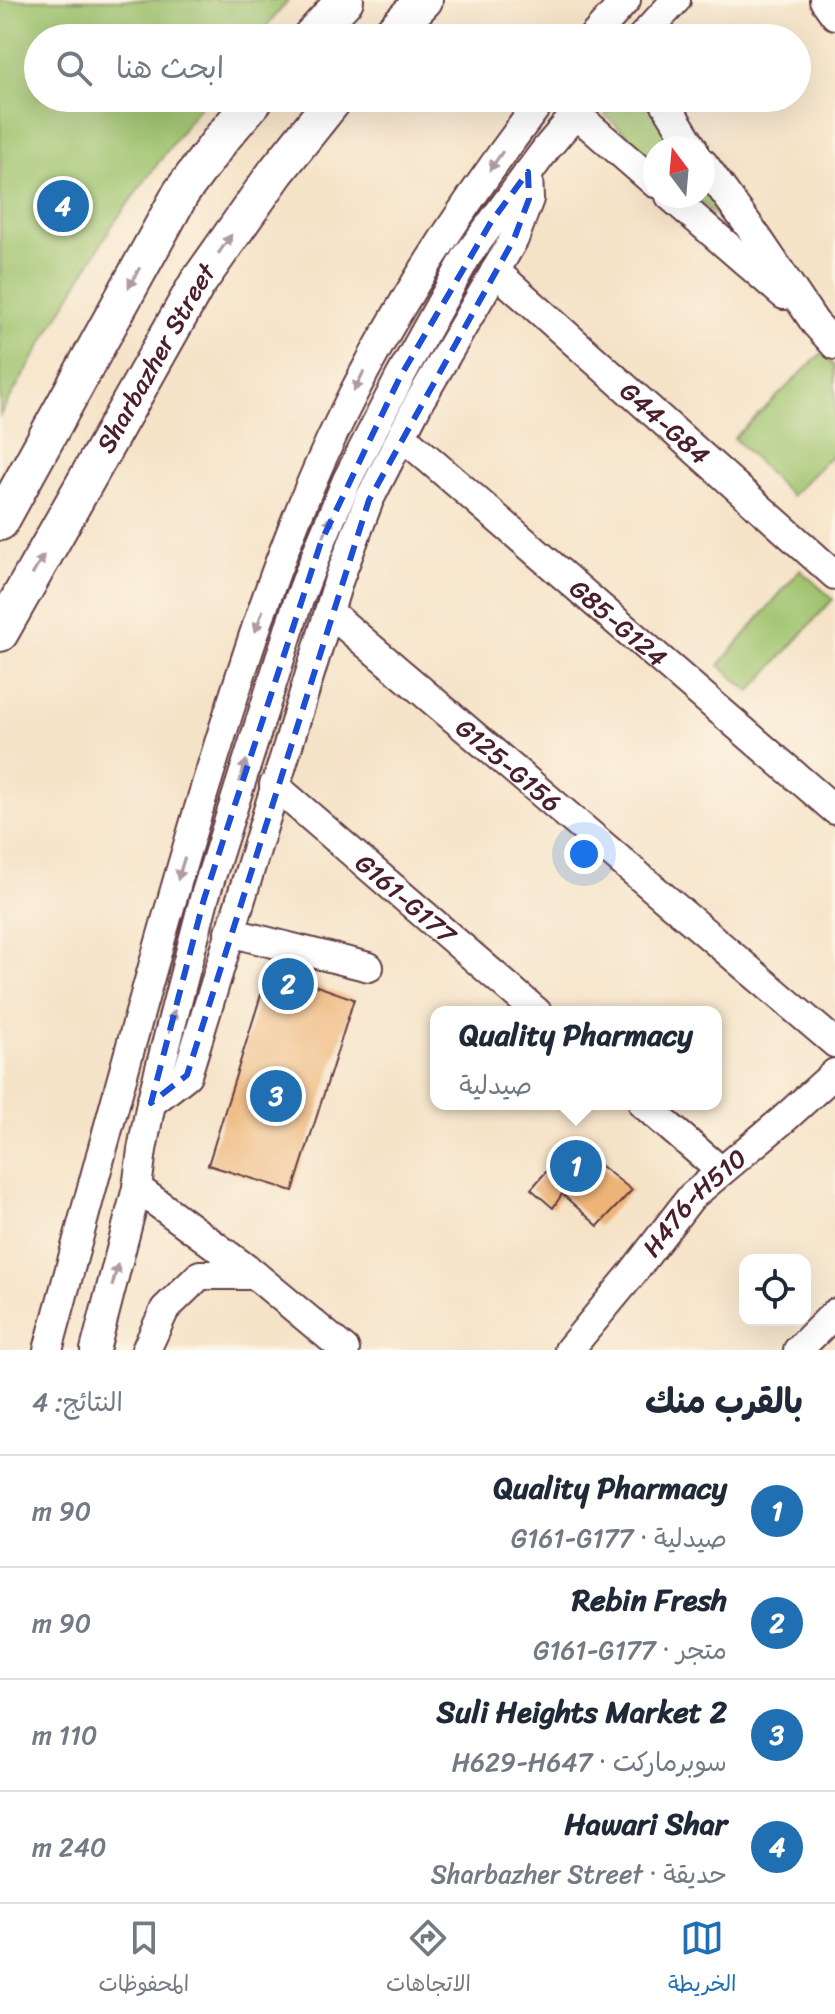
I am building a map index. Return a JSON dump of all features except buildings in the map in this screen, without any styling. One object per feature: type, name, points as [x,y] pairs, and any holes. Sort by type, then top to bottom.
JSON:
[{"type":"main road","points":[[323,24],[345,0]]},
{"type":"main road","points":[[401,24],[424,0]]},
{"type":"main road","points":[[0,522],[181,193],[244,112]]},
{"type":"main road","name":"Sharbazher Street","points":[[0,633],[197,284],[276,172],[324,112]]},
{"type":"main road","points":[[83,371],[134,398]]},
{"type":"street","points":[[605,24],[626,0]]},
{"type":"street","points":[[654,24],[676,0]]},
{"type":"street","points":[[824,0],[835,15]]},
{"type":"street","points":[[48,1350],[175,888],[230,708],[280,560],[309,487],[375,350],[459,214],[532,112]]},
{"type":"street","points":[[95,1350],[137,1188],[151,1103],[214,868],[297,605],[321,542],[347,480],[467,256],[528,172],[577,112]]},
{"type":"street","points":[[588,112],[643,170]]},
{"type":"street","points":[[671,112],[686,136]]},
{"type":"street","points":[[151,1103],[187,1075],[339,579],[369,500],[419,402],[514,239],[529,199],[528,172]]},
{"type":"street","points":[[715,179],[815,323]]},
{"type":"street","points":[[684,208],[815,323],[835,345]]},
{"type":"street","name":"G44-G84","points":[[495,271],[835,575]]},
{"type":"street","name":"G85-G124","points":[[402,436],[835,810]]},
{"type":"street","name":"G125-G156","points":[[329,612],[835,1043]]},
{"type":"street","name":"G161-G177","points":[[274,785],[530,1006]]},
{"type":"street","points":[[229,932],[369,967]]},
{"type":"street","name":"H476-H510","points":[[569,1350],[691,1197],[835,1073]]},
{"type":"street","points":[[650,1110],[721,1171]]},
{"type":"street","points":[[105,1141],[142,1150]]},
{"type":"street","points":[[137,1188],[255,1275],[340,1348]]},
{"type":"street","points":[[146,1350],[165,1309],[200,1275],[255,1275]]},
{"type":"street","points":[[798,1350],[835,1313]]},
{"type":"highlighted area","points":[[528,172],[529,199],[514,239],[369,500],[187,1075],[151,1103],[204,899],[321,542],[400,377],[491,222]]},
{"type":"green space","points":[[0,0],[289,0],[268,24],[24,24],[24,112],[196,112],[111,227],[0,415]]},
{"type":"green space","points":[[608,112],[655,112],[671,136],[643,136],[643,149],[605,115]]},
{"type":"green space","points":[[715,200],[741,238],[707,208],[715,208]]},
{"type":"green space","points":[[822,353],[835,366],[835,452],[791,496],[734,438]]},
{"type":"green space","points":[[800,570],[833,599],[750,692],[719,665]]},
{"type":"place","name":"Hawari Shar","points":[[63,206]]},
{"type":"place","name":"Rebin Fresh","points":[[288,984]]},
{"type":"place","name":"Suli Heights Market 2","points":[[276,1096]]},
{"type":"place","name":"Quality Pharmacy","points":[[576,1166]]}]
